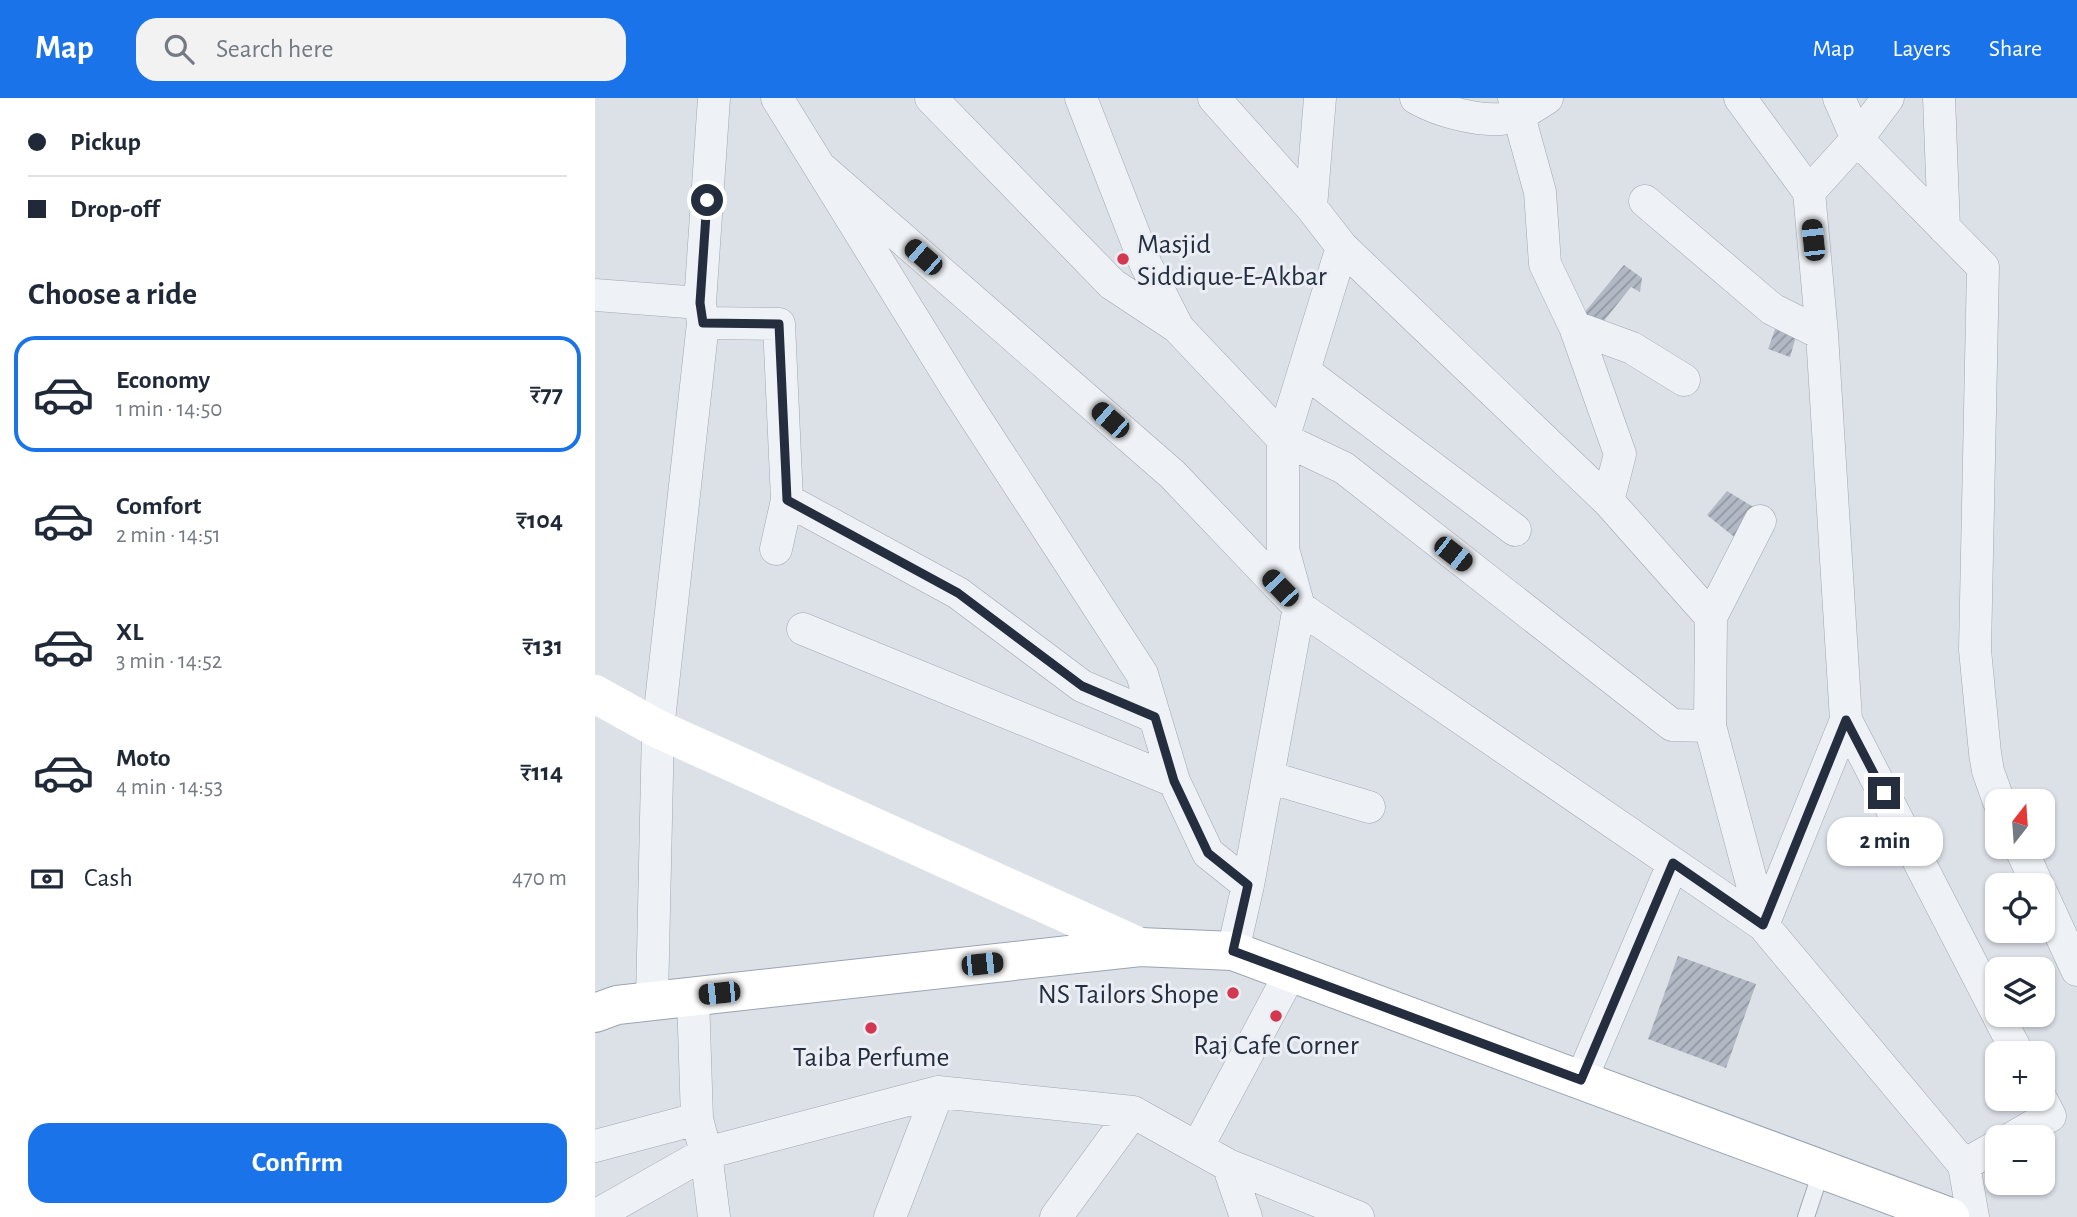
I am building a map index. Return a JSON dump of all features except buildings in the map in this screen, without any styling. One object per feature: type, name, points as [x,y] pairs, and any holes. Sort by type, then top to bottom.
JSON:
[{"type":"main road","points":[[595,694],[658,729],[1140,947]]},
{"type":"main road","points":[[595,1013],[617,1004],[1140,947],[1233,951],[1950,1217]]},
{"type":"street","points":[[652,1000],[658,729],[702,313],[714,98]]},
{"type":"street","points":[[778,98],[958,391],[1142,674],[1174,781],[1208,853],[1248,885]]},
{"type":"street","points":[[931,98],[1112,284],[1178,328],[1283,439],[1344,468],[1672,725],[1710,726]]},
{"type":"street","points":[[1081,98],[1146,265],[1178,328]]},
{"type":"street","points":[[1214,98],[1342,247],[1608,501],[1711,617]]},
{"type":"street","points":[[1311,208],[1320,98]]},
{"type":"street","points":[[1416,98],[1443,112],[1499,119],[1517,106],[1547,98]]},
{"type":"street","points":[[1740,98],[1809,192],[1822,334],[1846,720],[1985,991]]},
{"type":"street","points":[[1839,98],[1857,139],[1983,267],[1975,650],[1985,753],[1994,789]]},
{"type":"street","points":[[1809,192],[1857,139],[1888,98]]},
{"type":"street","points":[[1938,98],[1944,228]]},
{"type":"street","points":[[1517,106],[1540,192],[1545,264],[1575,327],[1620,454],[1608,501]]},
{"type":"street","points":[[820,167],[1172,474],[1299,607],[1763,925],[1965,1165],[1973,1217]]},
{"type":"street","points":[[1645,201],[1772,309],[1822,334]]},
{"type":"street","points":[[1233,951],[1248,885],[1299,607],[1283,550],[1283,439],[1342,247]]},
{"type":"street","points":[[595,295],[779,324],[787,500],[776,549]]},
{"type":"street","points":[[1575,327],[1632,348],[1684,380]]},
{"type":"street","points":[[1304,371],[1515,530]]},
{"type":"street","points":[[787,500],[958,593],[1082,686],[1155,717]]},
{"type":"street","points":[[1760,521],[1711,617],[1710,726],[1763,925]]},
{"type":"street","points":[[803,629],[1174,781]]},
{"type":"street","points":[[1763,925],[1846,720]]},
{"type":"street","points":[[1268,777],[1370,807]]},
{"type":"street","points":[[1581,1080],[1673,863]]},
{"type":"street","points":[[2055,922],[2077,970]]},
{"type":"street","points":[[1197,1148],[1291,972]]},
{"type":"street","points":[[693,996],[697,1119],[706,1153],[715,1217]]},
{"type":"street","points":[[890,1217],[938,1092]]},
{"type":"street","points":[[595,1216],[706,1153],[938,1092],[1133,1112],[1228,1165],[1358,1217]]},
{"type":"street","points":[[2035,1125],[2050,1116],[2047,1111]]},
{"type":"street","points":[[1056,1217],[1133,1112]]},
{"type":"street","points":[[595,1146],[697,1119]]},
{"type":"street","points":[[1965,1165],[1985,1153]]},
{"type":"street","points":[[1228,1165],[1246,1217]]},
{"type":"lane","points":[[1806,1217],[1822,1169]]},
{"type":"place","name":"Masjid Siddique-E-Akbar","points":[[1123,259]]},
{"type":"place","name":"NS Tailors Shope","points":[[1233,993]]},
{"type":"place","name":"Raj Cafe Corner","points":[[1276,1016]]},
{"type":"place","name":"Taiba Perfume","points":[[871,1028]]},
{"type":"route","points":[[707,200],[700,303],[703,323],[779,324],[787,500],[958,593],[1082,686],[1155,717],[1174,781],[1208,853],[1248,885],[1233,951],[1581,1080],[1673,863],[1763,925],[1846,720],[1884,793]]}]
